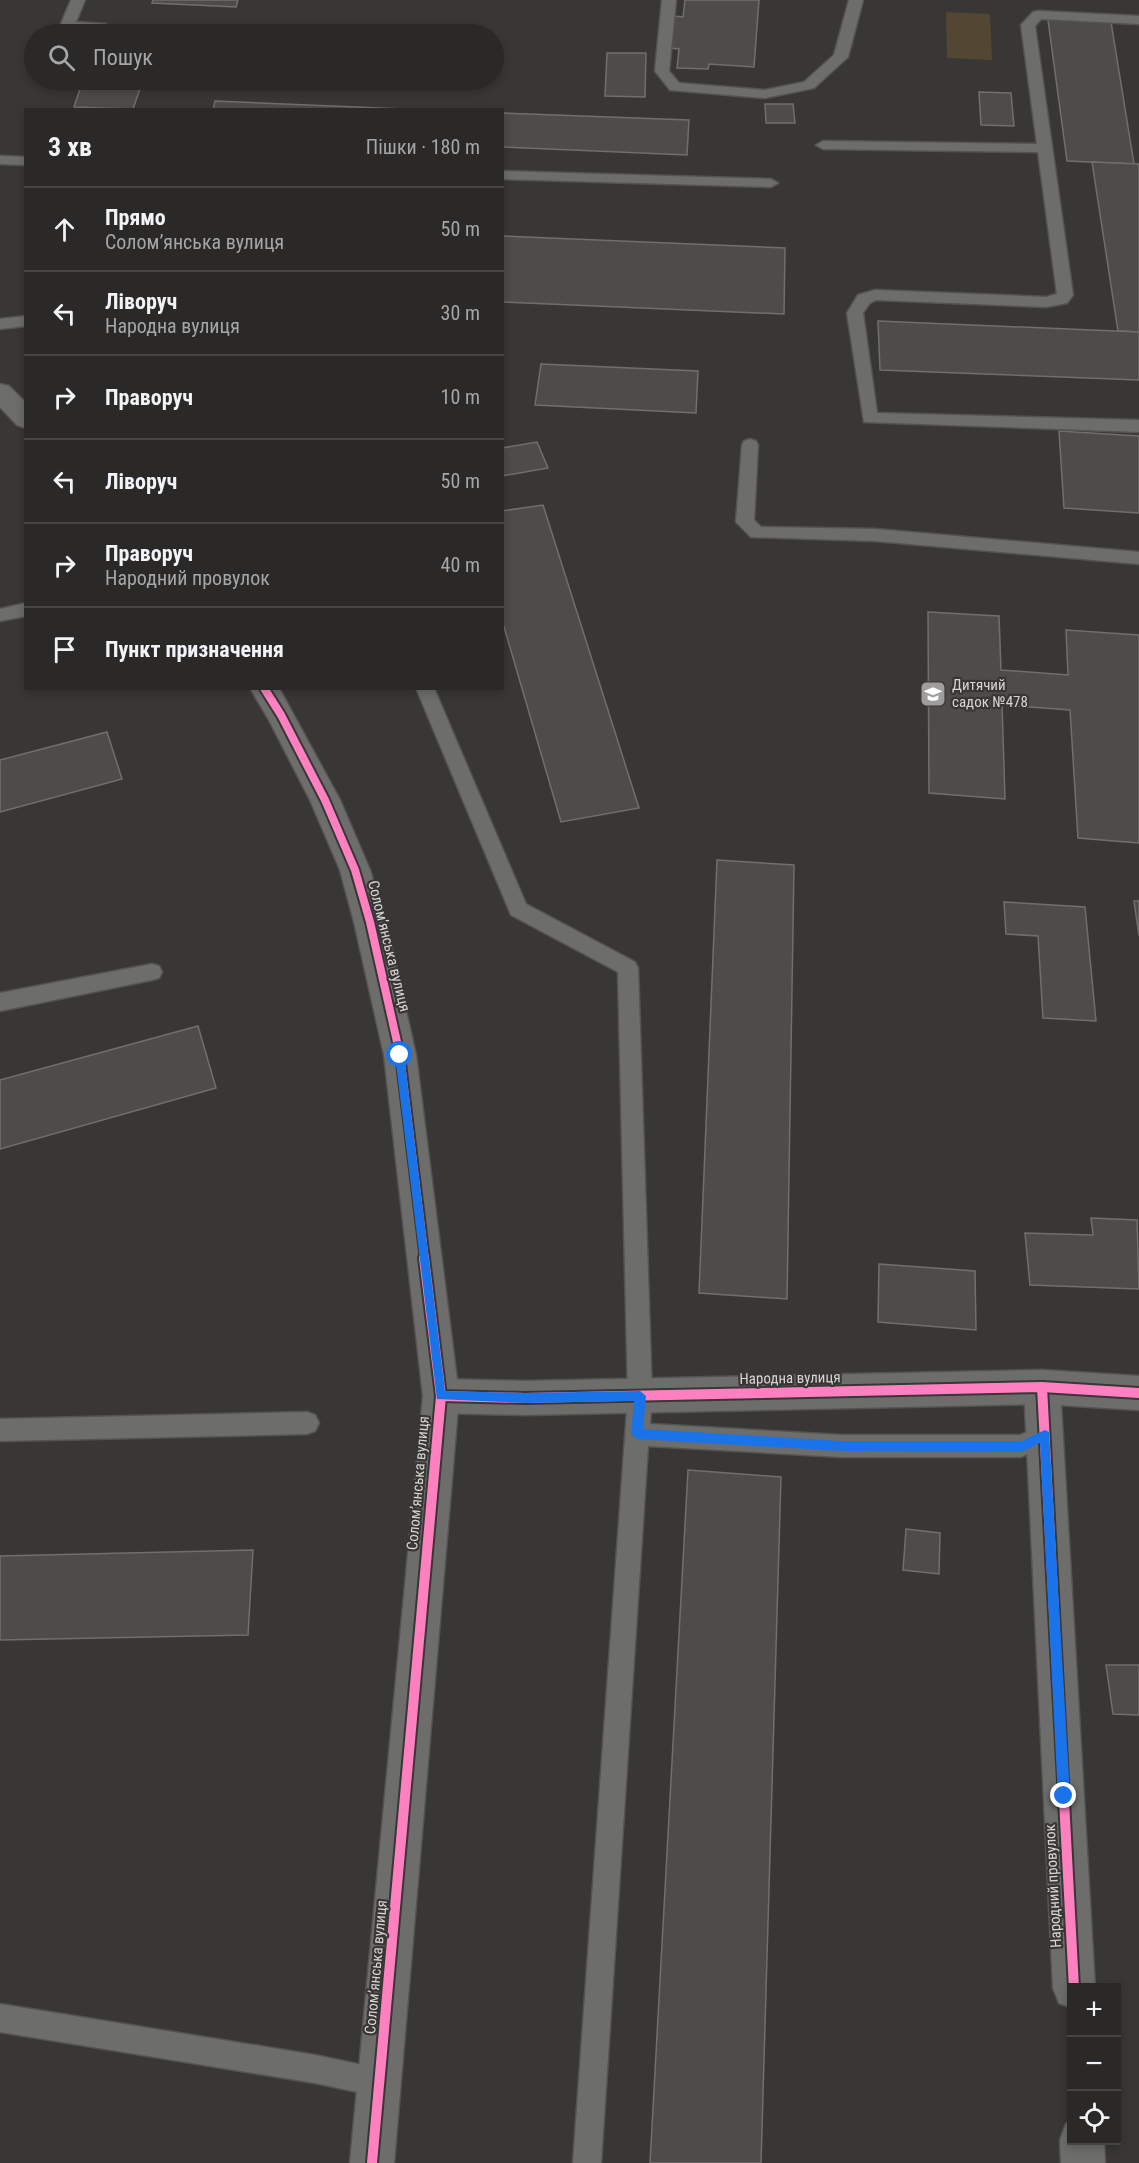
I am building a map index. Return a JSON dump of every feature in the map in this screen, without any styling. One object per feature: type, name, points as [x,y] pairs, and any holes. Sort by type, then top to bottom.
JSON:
[{"type":"main road","points":[[0,392],[24,417]]},
{"type":"main road","name":"Соломʼянська вулиця","points":[[265,690],[281,715],[325,800],[355,870],[370,922],[400,1055],[441,1396],[372,2163]]},
{"type":"main road","name":"Народна вулиця","points":[[441,1396],[525,1398],[1042,1387],[1139,1393]]},
{"type":"main road","name":"Народний провулок","points":[[1042,1387],[1074,1983]]},
{"type":"main road","points":[[1082,2145],[1083,2163]]},
{"type":"lane","points":[[69,24],[78,0]]},
{"type":"lane","points":[[669,0],[662,71],[675,87],[765,94],[809,85],[841,57],[856,0]]},
{"type":"lane","points":[[1139,20],[1038,15],[1028,26],[1065,295],[1062,299],[1054,302],[876,295],[864,299],[855,313],[870,418],[1139,426]]},
{"type":"lane","points":[[823,145],[1044,148]]},
{"type":"lane","points":[[0,160],[24,161]]},
{"type":"lane","points":[[504,175],[771,183]]},
{"type":"lane","points":[[0,324],[24,321]]},
{"type":"lane","points":[[750,445],[745,522],[757,533],[875,535],[1139,558]]},
{"type":"lane","points":[[0,615],[24,609]]},
{"type":"lane","points":[[426,690],[518,909],[628,968],[640,1396],[587,2163]]},
{"type":"lane","points":[[0,1002],[152,972]]},
{"type":"lane","points":[[0,1430],[307,1423]]},
{"type":"lane","points":[[637,1434],[841,1446],[1021,1446],[1045,1435]]},
{"type":"lane","points":[[0,2018],[315,2069],[381,2083]]},
{"type":"shaded area","points":[[946,12],[990,14],[992,60],[947,58]]},
{"type":"building","points":[[153,0],[238,0],[236,7],[152,3]]},
{"type":"building","points":[[685,0],[759,0],[754,67],[709,64],[708,69],[677,68],[679,49],[670,48],[674,16],[683,17]]},
{"type":"building","points":[[1048,20],[1111,22],[1134,164],[1067,161]]},
{"type":"building","points":[[607,53],[646,53],[645,97],[605,96]]},
{"type":"building","points":[[80,90],[140,90],[133,108],[74,107]]},
{"type":"building","points":[[979,92],[1011,93],[1014,126],[981,125]]},
{"type":"building","points":[[215,101],[381,108],[213,108]]},
{"type":"building","points":[[765,104],[793,104],[795,123],[766,123]]},
{"type":"building","points":[[504,113],[689,120],[687,155],[504,147]]},
{"type":"building","points":[[1092,162],[1139,164],[1139,332],[1118,331]]},
{"type":"building","points":[[504,236],[785,248],[784,314],[504,302]]},
{"type":"building","points":[[878,321],[1139,332],[1139,380],[880,370]]},
{"type":"building","points":[[541,364],[698,371],[696,413],[535,405]]},
{"type":"building","points":[[1059,431],[1139,436],[1139,513],[1064,508]]},
{"type":"building","points":[[537,442],[548,468],[504,476],[504,448]]},
{"type":"building","points":[[543,505],[639,808],[561,822],[504,627],[504,511]]},
{"type":"building","points":[[928,612],[999,616],[1001,670],[1068,675],[1066,630],[1139,635],[1139,843],[1078,838],[1070,710],[1002,705],[1005,799],[929,793]]},
{"type":"building","points":[[107,732],[122,779],[0,812],[0,760]]},
{"type":"building","points":[[717,860],[794,865],[787,1299],[699,1293]]},
{"type":"building","points":[[1134,901],[1139,901],[1139,936]]},
{"type":"building","points":[[1004,902],[1085,907],[1096,1021],[1043,1018],[1038,936],[1006,934]]},
{"type":"building","points":[[198,1026],[216,1088],[0,1149],[0,1080]]},
{"type":"building","points":[[1091,1218],[1137,1220],[1139,1289],[1030,1285],[1025,1233],[1093,1235]]},
{"type":"building","points":[[879,1264],[975,1271],[976,1330],[878,1322]]},
{"type":"building","points":[[688,1470],[781,1477],[761,2163],[650,2163]]},
{"type":"building","points":[[906,1529],[940,1533],[939,1574],[903,1570]]},
{"type":"building","points":[[253,1550],[248,1635],[0,1640],[0,1556]]},
{"type":"building","points":[[1106,1665],[1139,1665],[1139,1715],[1113,1714]]},
{"type":"cycle path","points":[[265,690],[281,715],[325,800],[355,870],[370,922],[400,1055],[441,1396],[372,2163]]},
{"type":"cycle path","points":[[1042,1387],[1074,1983]]},
{"type":"cycle path","points":[[441,1396],[525,1398],[1042,1387],[1139,1393]]},
{"type":"place","name":"Дитячий садок №478","points":[[933,694]]},
{"type":"route","points":[[400,1055],[441,1396],[525,1398],[640,1396],[637,1434],[841,1446],[1021,1446],[1045,1435],[1064,1796]]}]
